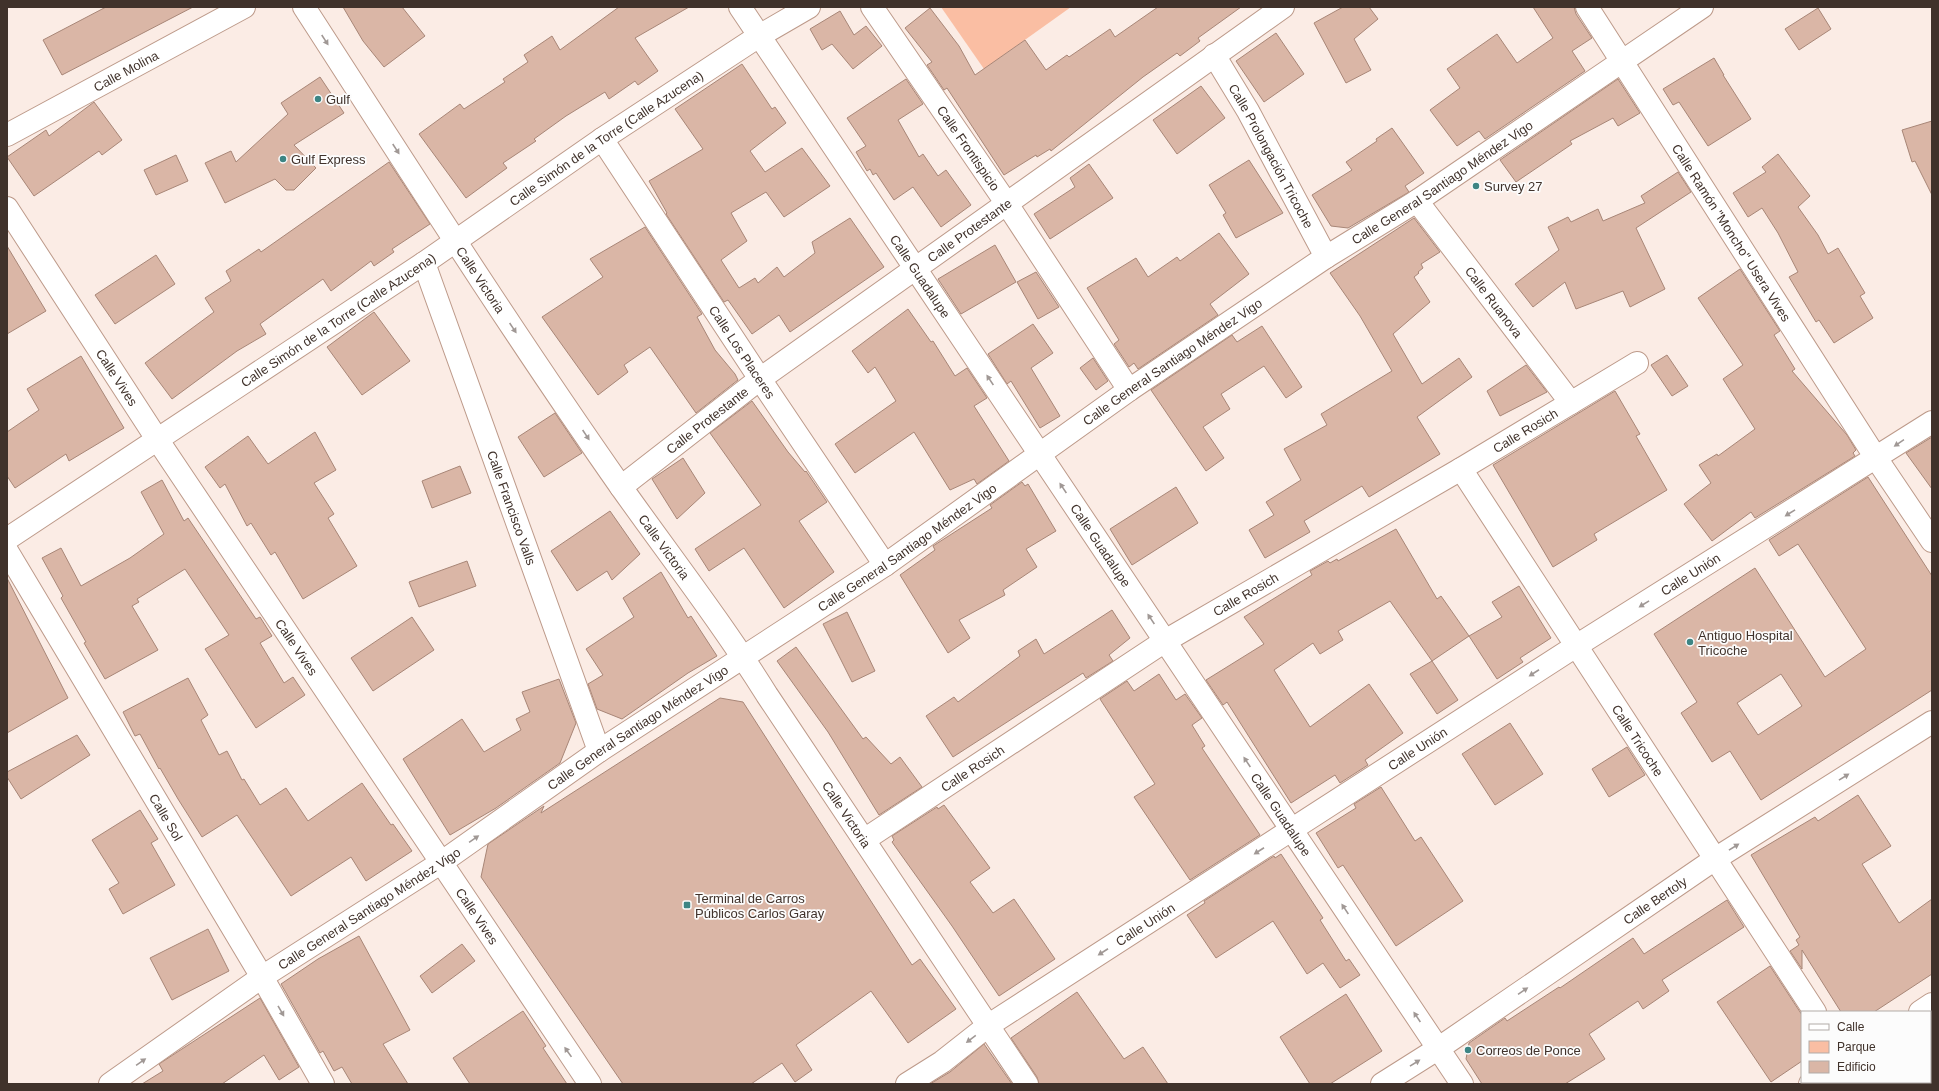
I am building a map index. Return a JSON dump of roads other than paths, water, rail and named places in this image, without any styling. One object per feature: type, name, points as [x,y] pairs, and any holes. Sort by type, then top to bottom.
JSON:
[{"type":"street","name":"Calle Molina","points":[[7,135],[244,7]]},
{"type":"street","name":"Calle Victoria","points":[[304,7],[455,242],[621,487],[744,657],[1027,1084]]},
{"type":"street","name":"Calle Guadalupe","points":[[740,7],[1462,1084]]},
{"type":"street","name":"Calle Simón de la Torre (Calle Azucena)","points":[[7,539],[424,263],[602,139],[759,36],[809,7]]},
{"type":"street","name":"Calle Frontispicio","points":[[872,7],[1007,204],[1129,390]]},
{"type":"street","name":"Calle Protestante","points":[[621,487],[760,379],[1283,7]]},
{"type":"street","name":"Calle Ramón \"Moncho\" Usera Vives","points":[[1587,7],[1876,458],[1932,541]]},
{"type":"street","name":"Calle General Santiago Méndez Vigo","points":[[110,1084],[262,977],[442,862],[599,752],[885,564],[1129,390],[1326,257],[1417,201],[1702,7]]},
{"type":"street","name":"Calle Prolongación Tricoche","points":[[1214,55],[1248,111],[1326,257]]},
{"type":"street","name":"Calle Los Placeres","points":[[602,139],[760,379],[885,564]]},
{"type":"street","name":"Calle Ruanova","points":[[1417,201],[1571,403]]},
{"type":"street","name":"Calle Vives","points":[[7,208],[157,439],[590,1084]]},
{"type":"street","name":"Calle Francisco Valls","points":[[424,263],[599,752]]},
{"type":"street","name":"Calle Rosich","points":[[864,840],[1166,641],[1461,469],[1637,363]]},
{"type":"street","name":"Calle Unión","points":[[908,1084],[942,1062],[989,1026],[1576,646],[1932,422]]},
{"type":"street","name":"Calle Tricoche","points":[[1461,469],[1814,1011]]},
{"type":"street","name":"Calle Sol","points":[[7,551],[262,977],[323,1084]]},
{"type":"street","name":"Calle Bertoly","points":[[1382,1084],[1438,1048],[1715,859],[1932,722]]},
{"type":"street","points":[[1922,1011],[1932,1004]]},
{"type":"place","name":"Gulf","points":[[318,99]]},
{"type":"place","name":"Gulf Express","points":[[283,159]]},
{"type":"place","name":"Survey 27","points":[[1476,186]]},
{"type":"place","name":"Antiguo Hospital Tricoche","points":[[1690,642]]},
{"type":"place","name":"Terminal de Carros Públicos Carlos Garay","points":[[687,905]]},
{"type":"place","name":"Correos de Ponce","points":[[1468,1050]]}]
